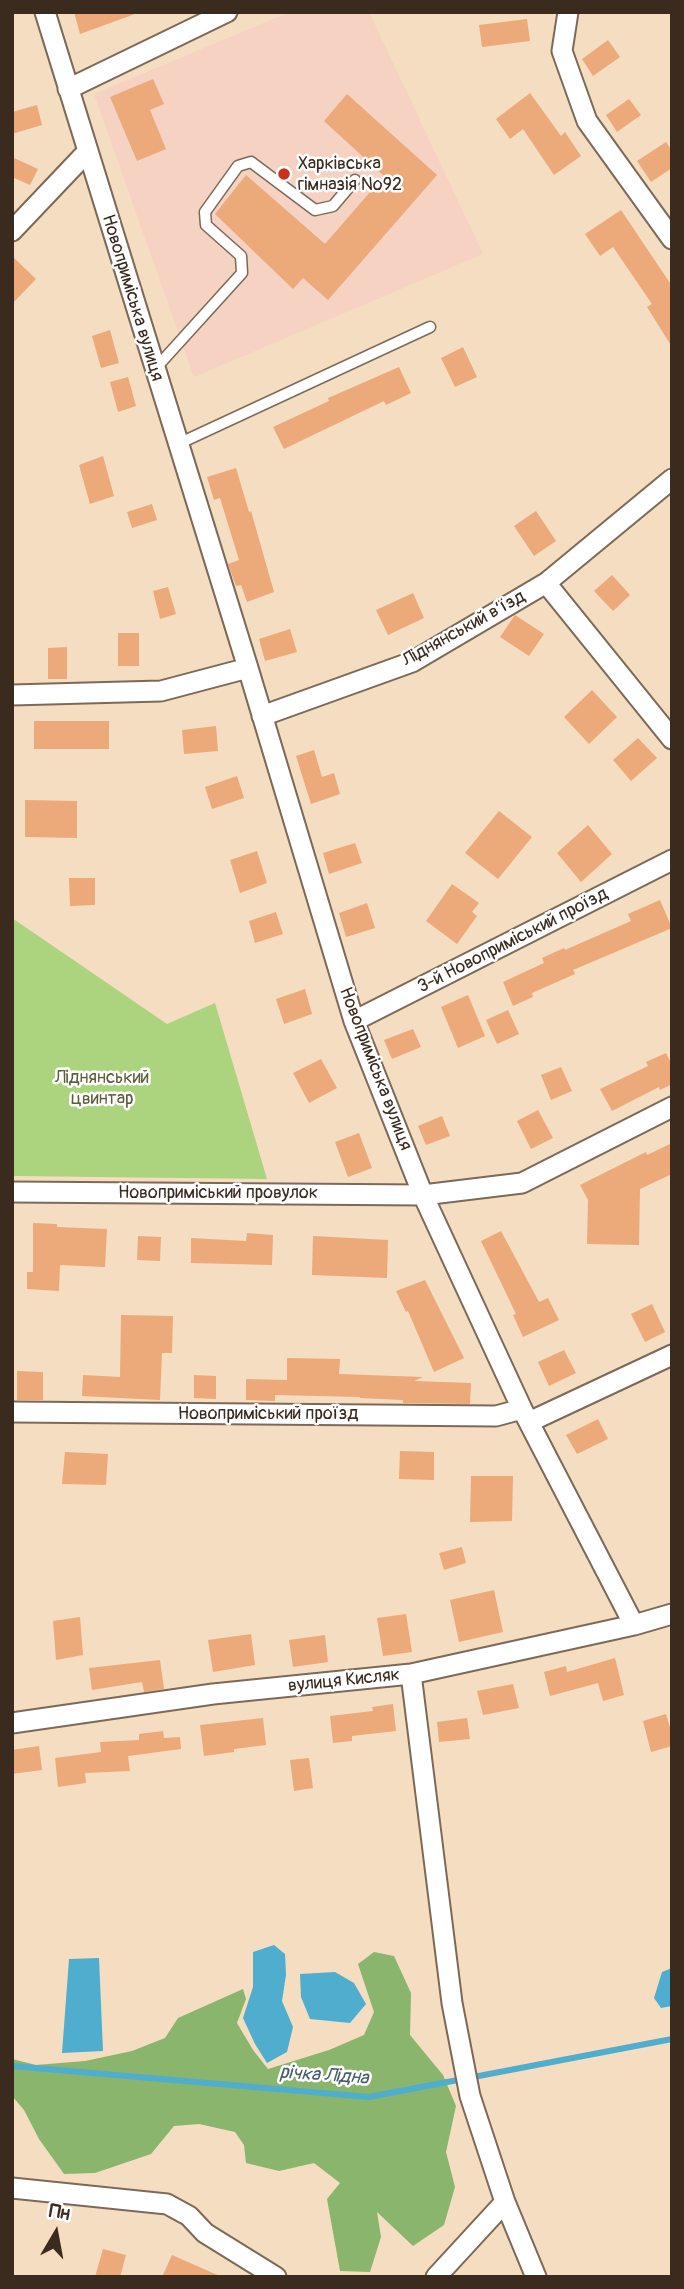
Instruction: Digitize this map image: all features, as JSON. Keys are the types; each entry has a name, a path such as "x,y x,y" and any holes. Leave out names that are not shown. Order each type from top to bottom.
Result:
{"street":[{"name":"Новоприміська вулиця","path":"45,12 354,1021 423,1195 526,1416 634,1625"},
{"path":"68,89 228,12"},
{"path":"568,12 562,51 587,121 672,239"},
{"path":"12,231 87,152"},
{"name":"Ліднянський в’їзд","path":"262,716 412,662 546,583 672,479"},
{"name":"Ліднянський в’їзд","path":"546,583 672,739"},
{"path":"12,695 161,691 248,668"},
{"name":"3-й Новоприміський проїзд","path":"354,1021 672,860"},
{"name":"Новоприміський провулок","path":"12,1192 423,1195 522,1183 672,1107"},
{"name":"Новоприміський проїзд","path":"12,1412 526,1416 672,1354"},
{"name":"вулиця Кисляк","path":"12,1723 213,1694 411,1674 634,1625 672,1614"},
{"path":"411,1674 452,2003 470,2096 505,2202 536,2277"},
{"path":"12,2188 167,2204 189,2216 205,2233 276,2277"},
{"path":"436,2277 505,2202"}],"lane":[{"path":"155,370 242,273 241,256 206,225 205,212 238,166 251,162 315,210 333,206 355,180"},
{"path":"178,444 430,327"}],"shaded area":[{"name":"Харківська гімназія №92","path":"290,12 369,12 483,254 194,377 94,94"}],"green space":[{"name":"Ліднянський цвинтар","path":"12,918 167,1024 215,1003 267,1179 12,1176"},
{"path":"374,1952 394,1956 411,1993 410,2035 443,2075 456,2106 446,2152 455,2187 444,2225 413,2246 377,2212 381,2237 370,2272 340,2271 327,2199 340,2183 314,2163 279,2171 246,2163 244,2145 235,2132 199,2124 174,2126 151,2154 95,2173 64,2174 39,2139 24,2110 12,2096 12,2059 36,2065 85,2061 132,2051 165,2038 178,2018 243,1989 246,1999 237,2023 268,2069 329,2050 364,2035 374,2012 358,1964"}],"water":[{"path":"274,1945 285,1954 286,1975 282,2001 293,2027 287,2052 267,2063 243,2018 253,1987 253,1952"},
{"path":"99,1958 103,2051 62,2053 69,1959"},
{"path":"672,1968 672,2006 661,2008 654,1998 662,1972"},
{"path":"335,1972 354,1983 366,2004 350,2023 310,2019 301,1997 300,1974"}],"building":[{"path":"74,12 134,12 135,14 80,34"},
{"path":"527,19 530,41 482,47 479,25"},
{"path":"608,40 620,57 593,76 582,59"},
{"path":"153,79 164,104 150,110 166,149 137,161 110,97"},
{"path":"530,93 561,136 565,132 581,156 554,175 523,129 510,139 496,119"},
{"path":"347,94 437,175 328,300 303,278 293,289 215,214 246,175 325,244 384,176 324,121"},
{"path":"629,99 641,115 617,132 606,115"},
{"path":"37,105 42,125 12,134 12,112"},
{"path":"666,142 672,151 672,168 651,182 637,161"},
{"path":"12,157 38,169 30,185 12,177"},
{"path":"621,210 672,286 672,347 647,307 652,304 613,247 600,256 585,234"},
{"path":"12,256 36,279 12,304"},
{"path":"110,330 119,363 101,368 92,336"},
{"path":"463,347 477,377 455,387 441,358"},
{"path":"399,367 411,393 386,405 384,401 284,449 273,427 329,401 328,398"},
{"path":"128,377 136,406 118,412 110,382"},
{"path":"103,456 114,496 90,504 79,465"},
{"path":"236,468 274,592 247,602 241,585 236,586 228,564 239,560 220,498 214,500 207,477"},
{"path":"152,504 157,520 132,528 127,512"},
{"path":"536,511 556,541 534,556 514,526"},
{"path":"612,575 630,595 613,611 594,591"},
{"path":"168,587 176,614 160,619 153,591"},
{"path":"413,593 424,618 388,635 376,610"},
{"path":"515,615 544,634 529,656 500,637"},
{"path":"290,629 297,652 265,661 259,639"},
{"path":"118,633 139,633 139,666 118,666"},
{"path":"67,647 67,679 48,679 48,648"},
{"path":"592,690 617,717 589,744 564,717"},
{"path":"34,721 109,721 109,749 34,749"},
{"path":"216,726 218,751 184,754 182,730"},
{"path":"638,738 657,758 631,781 613,760"},
{"path":"314,750 322,777 334,773 340,794 311,804 296,756"},
{"path":"237,776 244,798 212,809 205,787"},
{"path":"25,800 77,801 77,838 25,837"},
{"path":"499,811 532,837 498,879 465,853"},
{"path":"588,825 612,854 581,882 557,853"},
{"path":"355,843 362,863 329,874 323,853"},
{"path":"257,851 267,883 240,893 230,860"},
{"path":"69,878 95,878 95,905 70,906"},
{"path":"452,884 479,903 472,912 477,916 457,944 426,921"},
{"path":"660,900 672,928 573,970 575,974 532,993 533,997 513,1006 503,982 544,963 542,958 631,921 628,914"},
{"path":"367,903 375,928 346,937 339,913"},
{"path":"276,912 283,934 255,943 249,921"},
{"path":"305,989 312,1014 284,1024 276,999"},
{"path":"468,995 485,1036 458,1048 441,1007"},
{"path":"508,1010 519,1034 497,1044 486,1020"},
{"path":"413,1029 421,1047 392,1059 384,1040"},
{"path":"666,1053 672,1065 672,1084 660,1090 659,1087 612,1111 600,1089 648,1066 646,1062"},
{"path":"321,1059 337,1088 309,1103 293,1073"},
{"path":"561,1067 572,1091 551,1100 541,1075"},
{"path":"538,1110 553,1138 531,1149 517,1121"},
{"path":"442,1116 450,1136 426,1145 418,1126"},
{"path":"359,1133 372,1168 348,1177 335,1142"},
{"path":"672,1143 672,1174 640,1189 639,1245 587,1244 588,1200 580,1185 646,1152 647,1155"},
{"path":"33,1223 107,1229 105,1267 60,1265 59,1291 27,1289 27,1272 33,1272"},
{"path":"501,1231 539,1302 548,1298 559,1320 523,1337 513,1315 516,1314 481,1241"},
{"path":"247,1233 273,1235 272,1265 191,1263 191,1238 246,1241"},
{"path":"138,1236 161,1237 160,1261 137,1260"},
{"path":"313,1236 388,1240 387,1278 312,1275"},
{"path":"425,1280 464,1358 434,1372 408,1311 406,1312 396,1291"},
{"path":"652,1304 665,1332 645,1342 631,1314"},
{"path":"121,1315 173,1316 172,1353 162,1353 160,1400 82,1396 83,1375 120,1377"},
{"path":"564,1350 576,1373 549,1386 538,1362"},
{"path":"287,1358 340,1359 339,1374 423,1377 414,1381 471,1383 470,1404 275,1395 275,1401 246,1400 246,1379 287,1380"},
{"path":"17,1371 43,1372 43,1400 17,1400"},
{"path":"194,1375 216,1376 216,1399 194,1398"},
{"path":"598,1419 608,1439 577,1454 566,1435"},
{"path":"400,1451 434,1452 434,1480 399,1479"},
{"path":"65,1452 108,1454 106,1485 62,1484"},
{"path":"471,1476 513,1476 512,1521 470,1522"},
{"path":"462,1547 466,1563 444,1570 439,1553"},
{"path":"494,1590 503,1632 459,1642 450,1600"},
{"path":"406,1614 412,1652 383,1656 377,1618"},
{"path":"80,1617 83,1655 56,1660 53,1621"},
{"path":"251,1634 255,1665 213,1672 208,1640"},
{"path":"325,1635 328,1662 293,1667 289,1640"},
{"path":"615,1658 624,1695 603,1701 598,1683 550,1696 544,1672 566,1666 567,1672"},
{"path":"160,1660 164,1689 144,1692 142,1682 92,1690 89,1668"},
{"path":"513,1684 519,1708 483,1715 477,1691"},
{"path":"393,1704 396,1731 352,1736 352,1741 333,1743 330,1716 373,1711 372,1707"},
{"path":"666,1714 672,1734 672,1746 651,1752 643,1721"},
{"path":"263,1718 266,1745 204,1756 200,1725"},
{"path":"467,1718 470,1739 439,1742 437,1722"},
{"path":"163,1731 164,1738 180,1737 181,1749 128,1756 130,1771 85,1773 86,1783 58,1787 55,1758 101,1752 100,1742 139,1740 139,1734"},
{"path":"39,1746 42,1770 12,1774 12,1750"},
{"path":"309,1758 313,1788 294,1791 290,1760"},
{"path":"103,2249 126,2255 120,2277 95,2277"},
{"path":"172,2255 222,2277 162,2277"}],"waterway":[{"name":"річка Лідна","path":"12,2066 369,2097 672,2039"}],"place":[{"name":"Харківська гімназія №92","path":"284,174"}]}
